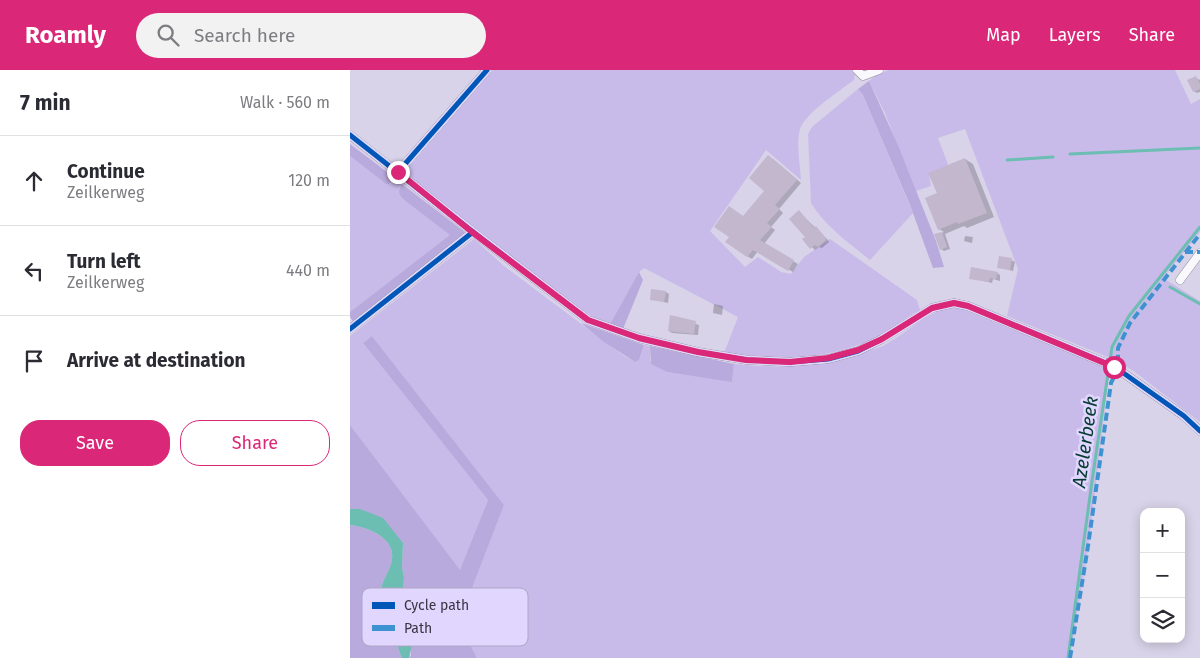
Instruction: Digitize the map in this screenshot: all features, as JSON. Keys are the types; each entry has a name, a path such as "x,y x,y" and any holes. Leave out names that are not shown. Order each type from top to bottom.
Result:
{"street":[{"path":"398,172 487,70"},
{"path":"857,70 863,76 879,70"},
{"path":"350,134 472,232 588,320 639,338 698,352 746,360 790,362 828,358 858,350 882,339 932,308 954,303 968,306 1111,365 1184,416 1200,431"},
{"path":"350,329 472,232"},
{"path":"1180,280 1200,253"}],"shaded area":[{"path":"493,70 852,70 855,73 854,80 816,109 800,129 798,148 801,180 766,150 710,231 745,267 758,257 781,272 791,274 804,257 830,239 917,300 920,310 881,335 843,350 804,357 784,358 724,353 738,317 644,268 639,272 610,324 594,318 557,293 414,183 407,174 408,168"},
{"path":"889,70 1175,70 1191,104 1200,99 1200,232 1163,278 1200,301 1200,422 1135,372 1115,360 1007,316 1018,269 965,129 938,138 949,167 929,175 931,186 916,191 885,113 869,81 876,75"},
{"path":"869,81 898,145 936,241 944,267 933,268 910,205 863,95 858,89"},
{"path":"858,89 863,95 913,213 870,260 830,227 811,203 808,134 812,127"},
{"path":"350,144 395,178 389,184 386,184 350,156"},
{"path":"350,156 386,184 390,184 395,178 402,184 399,189 403,199 451,235 350,312"},
{"path":"402,184 466,233 353,321 350,317 350,312 450,235 403,199 399,192"},
{"path":"474,239 504,266 624,356 635,362 639,360 644,345 650,346 650,361 667,372 732,381 734,364 786,366 837,360 884,346 927,317 955,306 1112,370 1108,382 1088,550 1070,658 477,658 471,646 528,646 528,588 472,588 504,505 372,336 363,343 488,500 460,571 350,425 350,336"},
{"path":"639,272 643,280 623,329 610,324"},
{"path":"581,323 644,345 639,360 635,362 604,342"},
{"path":"372,336 504,505 472,588 403,588 403,543 360,509 350,509 350,425 460,570 488,500 363,343"},
{"path":"650,346 734,364 732,382 667,372 651,364"},
{"path":"350,509 360,509 383,518 403,543 403,588 382,588 391,564 391,548 387,541 366,528 350,525"},
{"path":"350,525 366,528 381,536 387,541 392,555 391,564 382,588 362,588 362,646 398,646 402,658 350,658"},
{"path":"398,646 412,646 409,658 402,658"},
{"path":"410,646 471,646 477,658 409,658 411,655"}],"building":[{"path":"1196,76 1200,89 1193,92 1187,80"},
{"path":"768,155 797,180 775,205 780,209 767,223 772,227 760,240 794,260 788,271 753,250 747,257 725,242 729,237 714,227 729,206 743,216 764,191 749,178"},
{"path":"965,158 987,213 938,230 925,198 937,193 928,173"},
{"path":"799,210 814,228 816,226 825,237 826,240 818,247 815,245 810,249 802,239 805,237 789,219"},
{"path":"942,232 947,247 940,250 934,234"},
{"path":"999,256 1012,258 1010,270 997,268"},
{"path":"971,267 998,272 996,279 990,278 989,282 969,279"},
{"path":"651,289 666,291 664,302 650,300"},
{"path":"670,315 696,321 694,334 668,331"}],"waterway":[{"path":"1070,154 1200,148"},
{"path":"1007,160 1053,157"},
{"name":"Azelerbeek","path":"1068,658 1112,347 1129,316 1200,227"},
{"path":"1170,287 1200,304"}],"marked path":[{"path":"1070,658 1111,383 1118,369 1118,348 1130,323 1200,234"},
{"path":"1185,252 1200,252"}],"cycle path":[{"path":"398,172 487,70"},
{"path":"350,135 588,320 639,338 698,352 747,360 790,362 828,359 858,351 882,339 932,308 954,303 968,306 1115,367 1184,416 1200,431"},
{"path":"350,329 473,232"}],"route":[{"path":"398,172 472,232 588,320 639,338 698,352 746,360 790,362 828,358 858,350 882,339 932,308 954,303 968,306 1114,367"}]}
